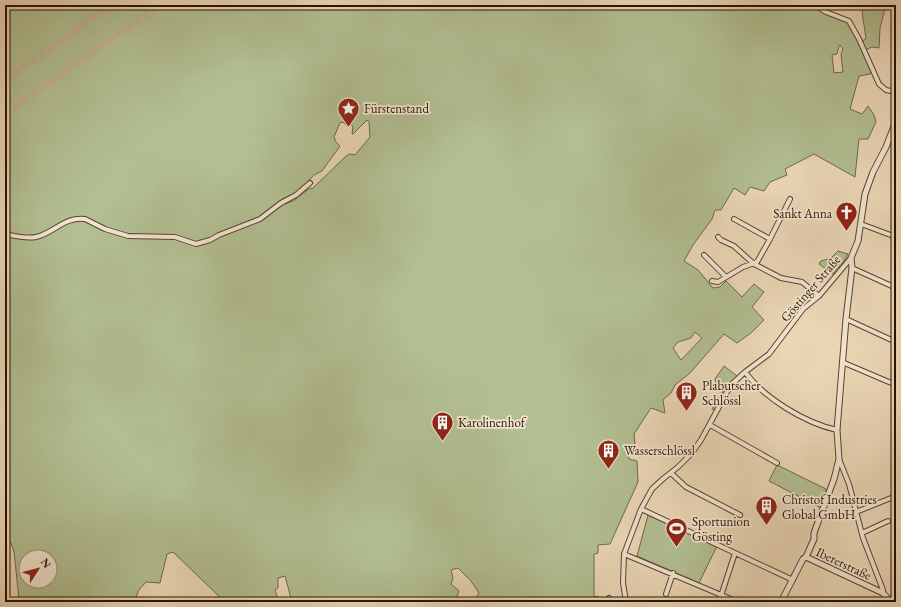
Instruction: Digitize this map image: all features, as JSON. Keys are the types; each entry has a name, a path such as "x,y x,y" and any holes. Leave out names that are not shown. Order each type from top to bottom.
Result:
{"street":[{"path":"815,5 826,12 849,21 857,35 878,84 886,90 896,92"},
{"name":"Göstinger Straße","path":"626,602 623,583 624,554 641,509 652,489 691,454 710,425 726,392 737,379 769,354 803,310 819,296 851,258 858,241 863,203 872,172 886,147 896,121"},
{"path":"5,234 22,237 37,237 70,219 80,218 123,235 175,237 196,244 210,240 260,219 296,195 310,183"},
{"path":"712,281 718,282 743,267 757,262 790,199"},
{"path":"734,219 770,239"},
{"path":"861,224 896,237"},
{"path":"718,237 734,246 754,264 780,277 802,282 819,296"},
{"path":"704,255 726,277"},
{"path":"781,602 805,558 804,553 813,535 835,476 838,459 837,430 842,362 852,268 851,258"},
{"path":"852,268 896,288"},
{"path":"846,319 896,342"},
{"path":"842,362 896,385"},
{"path":"745,372 761,390 780,405 814,423 837,430"},
{"path":"710,425 777,463"},
{"path":"838,459 849,484 862,533 883,593"},
{"path":"671,473 686,487 740,515"},
{"path":"856,512 896,496"},
{"path":"641,509 793,580"},
{"path":"862,533 888,521"},
{"path":"719,602 735,553"},
{"path":"624,554 673,573 738,602"},
{"name":"Ibererstraße","path":"805,558 883,593 891,602"},
{"path":"666,594 673,573"}],"green space":[{"path":"5,5 814,5 848,22 860,42 866,39 862,11 866,5 886,5 880,28 879,48 872,47 865,50 874,68 870,74 859,76 850,109 862,114 868,106 874,115 876,122 868,139 859,139 855,177 814,154 785,169 787,175 770,182 764,191 750,187 745,195 734,188 721,210 715,210 712,219 693,245 684,261 698,270 713,288 720,287 726,281 742,297 754,284 764,292 752,307 764,320 751,333 737,343 724,334 690,373 675,385 671,393 663,400 665,413 651,408 634,434 635,444 628,449 629,459 637,461 638,482 610,544 598,545 598,553 594,554 594,596 599,597 600,602 474,602 479,593 471,581 458,568 451,570 453,578 451,584 459,591 455,602 292,602 285,576 278,578 278,588 275,590 279,602 225,602 173,552 167,554 160,583 146,582 138,591 135,602 8,602 19,599 14,552 11,543 5,542","holes":["840,45 843,49 841,54 843,72 834,73 832,55 837,54","367,120 369,122 370,137 355,155 350,154 346,156 312,189 310,188 293,201 282,205 280,202 282,199 298,192 314,175 322,171 340,146 334,137 340,123 343,122 346,125 351,124 353,127 353,134","695,332 702,338 681,360 673,348 678,342 691,338"]},
{"path":"838,251 848,254 833,274 819,264 821,261 831,258"},
{"path":"724,366 737,376 726,390 715,410 712,409 724,389 716,384 715,379"},
{"path":"777,465 826,489 826,496 821,508 769,481"},
{"name":"Sportunion Gösting","path":"648,515 717,546 699,583 637,556"}],"tunnel":[{"path":"5,80 112,5"},
{"path":"5,114 160,5"}],"place":[{"name":"Fürstenstand","path":"349,128"},
{"name":"Sankt Anna","path":"847,232"},
{"name":"Plabutscher Schlössl","path":"687,412"},
{"name":"Karolinenhof","path":"443,442"},
{"name":"Wasserschlössl","path":"608,470"},
{"name":"Christof Industries Global GmbH","path":"767,526"},
{"name":"Sportunion Gösting","path":"677,548"}]}
